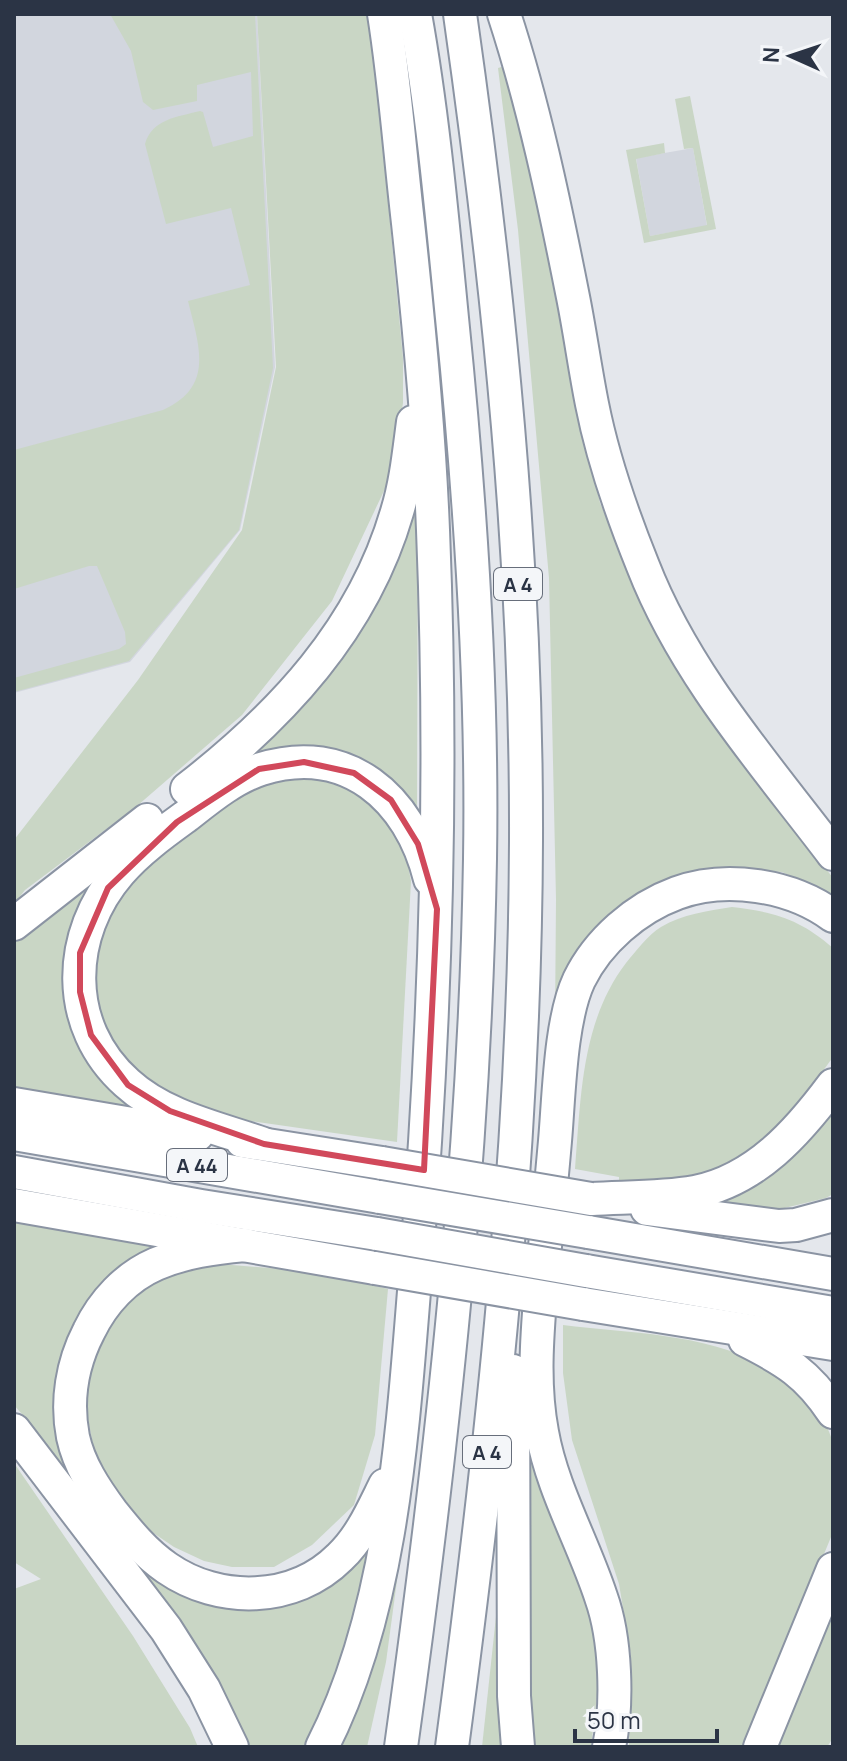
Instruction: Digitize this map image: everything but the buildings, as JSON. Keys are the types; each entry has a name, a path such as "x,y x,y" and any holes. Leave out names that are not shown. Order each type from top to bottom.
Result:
{"highway":[{"path":"322,1747 356,1665 368,1623 381,1566 397,1461 426,1147 437,909 437,663 433,527 422,360 384,14"},
{"name":"A 4","path":"401,1747 439,1456 455,1298 470,1111 480,855 476,647 459,379 442,215 415,14"},
{"name":"A 4","path":"452,1747 488,1443 514,1156 526,920 523,695 505,398 490,241 460,14"},
{"path":"504,14 525,79 559,226 592,406 615,490 644,569 686,651 728,717 833,854"},
{"path":"14,924 216,767 279,709 324,657 365,592 397,513 422,360"},
{"path":"264,1144 170,1111 128,1085 101,1054 83,1012 79,971 84,936 108,888 122,870 154,841 234,781 259,769 286,762 304,762 325,764 354,773 391,800 406,819 418,844 437,909"},
{"path":"609,1747 612,1647 605,1611 551,1468 538,1399 537,1337 564,1041 578,983 602,944 614,933 658,902 679,892 726,885 756,886 802,899 833,916"},
{"path":"591,1199 694,1192 735,1178 781,1145 805,1121 833,1085"},
{"path":"14,1104 760,1225 796,1225 833,1215"},
{"name":"A 44","path":"14,1134 833,1274"},
{"path":"514,1156 514,1711 518,1747"},
{"name":"A 44","path":"14,1172 833,1313"},
{"path":"14,1205 833,1344"},
{"path":"245,1245 207,1249 153,1265 130,1279 95,1317 75,1365 69,1406 73,1439 83,1468 99,1495 131,1536 168,1569 213,1589 263,1594 303,1583 340,1558 356,1540 397,1461"},
{"path":"721,1327 793,1366 806,1377 833,1412"},
{"path":"14,1430 166,1629 204,1689 232,1747"},
{"path":"760,1747 833,1569"}],"highlighted area":[{"path":"304,762 354,773 391,800 418,844 437,909 424,1170 264,1144 170,1111 128,1085 91,1035 80,992 80,953 108,888 177,822 259,769"}],"shaded area":[{"path":"14,14 257,14 275,367 240,530 130,662 14,693"},
{"path":"693,148 707,226 650,236 636,158"}],"green space":[{"path":"110,14 255,14 273,368 239,530 129,661 14,692 14,678 119,649 126,644 125,632 97,566 14,589 14,450 163,410 179,400 197,377 199,363 199,349 188,301 250,285 231,208 166,224 145,144 159,124 200,111 203,112 213,147 253,136 251,72 197,85 197,101 153,110 143,102 131,51"},
{"path":"257,14 375,14 382,72 382,138 403,358 403,403 391,476 332,601 242,715 137,806 25,890 14,904 14,840 138,680 242,530 276,367"},
{"path":"505,66 539,205 566,351 600,503 649,617 713,722 833,878 833,896 782,872 722,868 671,882 555,1023 556,899 549,578 518,230 498,68"},
{"path":"690,96 716,229 644,243 626,150 664,143 665,153 636,159 650,236 707,225 693,148 684,149 675,99"},
{"path":"418,486 417,825 288,756 126,855 71,978 156,1114 14,1087 14,933 279,721"},
{"path":"284,776 316,776 348,784 376,803 404,843 411,881 397,1142 202,1114 128,1071 103,1028 93,997 100,929 131,876 252,786"},
{"path":"732,907 786,918 833,948 833,1057 802,1100 763,1142 716,1169 665,1183 619,1183 619,1177 575,1169 586,1061 600,1010 611,986 638,948 661,927 687,916"},
{"path":"833,1105 833,1194 768,1212 691,1203"},
{"path":"14,1220 166,1245 84,1311 66,1343 57,1381 57,1421 200,1599 369,1546 372,1551 332,1697 307,1747 249,1747 173,1620 14,1405"},
{"path":"208,1263 318,1272 388,1289 375,1435 354,1505 312,1545 274,1567 232,1567 204,1561 174,1547 149,1530 118,1492 95,1455 86,1409 88,1362 118,1309 161,1279"},
{"path":"563,1325 693,1341 755,1361 782,1377 806,1398 829,1432 835,1464 831,1537 745,1747 629,1747 631,1656 619,1584 572,1440 563,1373"},
{"path":"529,1403 590,1603 600,1669 591,1747 532,1747 528,1723"},
{"path":"14,1463 133,1636 190,1728 198,1747 14,1747 14,1589 41,1579 14,1562"},
{"path":"408,1499 386,1662 367,1747 336,1747"},
{"path":"504,1542 509,1747 482,1747"},
{"path":"833,1596 833,1738 827,1747 771,1747"}]}
